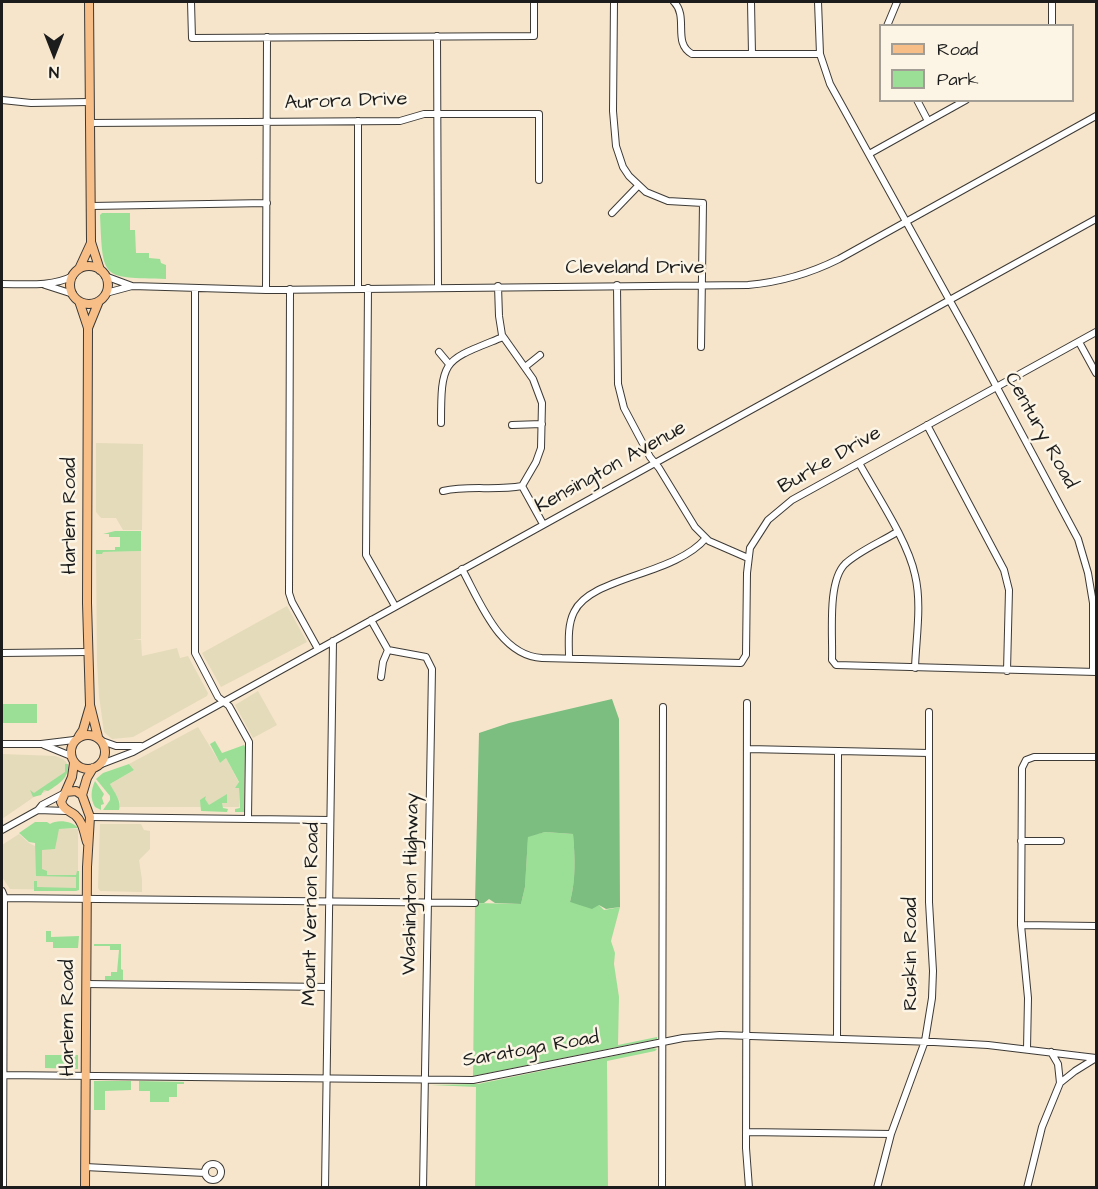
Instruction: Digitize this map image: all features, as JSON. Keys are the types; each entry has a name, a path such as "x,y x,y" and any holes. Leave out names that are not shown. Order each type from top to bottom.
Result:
{"main road":[{"path":"88,2 91,242 108,282 106,293 99,301 91,304 76,297 71,285 91,242"},
{"path":"76,273 88,267 103,273"},
{"name":"Harlem Road","path":"76,297 88,328 88,652 90,705 100,739"},
{"name":"Harlem Road","path":"88,328 99,301"},
{"name":"Harlem Road","path":"77,738 83,730 90,705"},
{"path":"88,734 100,739 105,751 87,778 83,799 77,811 68,812 62,805 64,793 72,777 70,748 77,738 88,734"},
{"path":"72,759 86,769 96,766"},
{"path":"64,793 73,790 83,799 90,817"},
{"name":"Harlem Road","path":"68,812 79,819 83,827 87,849"},
{"name":"Harlem Road","path":"85,1188 86,897 90,817"}],"street":[{"path":"191,2 192,38 534,36 534,2"},
{"path":"614,2 613,111 616,146 623,167 638,186 646,192 668,201 703,203 701,346"},
{"path":"674,2 681,14 682,43 687,51 696,55 820,54"},
{"path":"751,2 752,54"},
{"name":"Century Road","path":"818,2 820,54 830,84 1071,521 1088,573 1093,603 1095,672"},
{"path":"888,24 897,2"},
{"path":"1052,2 1052,24"},
{"path":"437,36 438,287"},
{"path":"266,290 267,37"},
{"path":"2,100 31,103 89,102"},
{"path":"918,102 928,121"},
{"path":"869,154 962,102"},
{"name":"Aurora Drive","path":"89,123 400,121 424,114 539,114 540,180"},
{"name":"Cleveland Drive","path":"106,293 132,286 266,290 760,284 799,277 831,263 1096,116"},
{"path":"357,121 358,288"},
{"path":"612,213 638,186"},
{"path":"91,206 267,203"},
{"name":"Kensington Avenue","path":"96,766 128,755 1096,219"},
{"path":"2,284 41,284 76,273"},
{"name":"Cleveland Drive","path":"103,273 132,286"},
{"path":"41,284 76,297"},
{"path":"617,285 619,389 624,408 690,521 706,538 748,558"},
{"path":"498,286 499,316 503,337 525,367 541,397 542,442 539,455 522,486"},
{"path":"195,288 195,653 215,691 229,706 250,745 248,819"},
{"path":"368,288 366,555 395,606"},
{"path":"290,289 290,593 292,602 318,649"},
{"name":"Burke Drive","path":"569,658 737,663 744,661 750,548 761,529 783,506 1096,332"},
{"path":"441,423 442,381 449,364 460,355 503,337"},
{"path":"1079,342 1096,373"},
{"path":"439,352 449,364"},
{"path":"525,367 540,355"},
{"path":"512,425 542,424"},
{"path":"927,425 1004,570 1009,590 1007,671"},
{"path":"859,463 912,562 917,583 915,668"},
{"path":"443,491 455,488 503,489 522,486"},
{"path":"522,486 543,524"},
{"path":"897,532 847,561 838,574 834,587 832,660 834,663 915,668 1095,672"},
{"path":"462,569 502,637 512,647 537,657 569,658 571,619 582,600 606,587 677,561 690,554 706,538"},
{"path":"371,620 387,650 382,662 381,677"},
{"name":"Mount Vernon Road","path":"325,1188 333,641"},
{"name":"Washington Highway","path":"387,650 426,657 431,665 423,1188"},
{"path":"2,652 88,652"},
{"path":"747,703 746,1132 749,1188"},
{"path":"662,1188 663,707"},
{"name":"Ruskin Road","path":"877,1188 891,1134 925,1041 932,998 933,971 929,902 929,712"},
{"path":"2,744 41,744 77,738"},
{"path":"100,739 116,746 141,746"},
{"path":"41,744 72,759"},
{"path":"748,748 928,753"},
{"path":"837,1037 838,751"},
{"path":"1027,1049 1028,998 1022,925 1021,771 1026,760 1034,757 1096,757"},
{"path":"2,830 64,793"},
{"path":"38,810 68,812"},
{"path":"90,817 330,820"},
{"path":"1021,841 1061,841"},
{"path":"2,891 4,898 3,1188"},
{"path":"4,898 86,897 475,903"},
{"path":"1022,925 1096,926"},
{"path":"86,984 328,987"},
{"name":"Saratoga Road","path":"3,1075 485,1078 698,1035 925,1041 1027,1049 1096,1058"},
{"path":"1026,1188 1042,1127 1060,1083 1058,1064 1052,1052"},
{"path":"1060,1083 1096,1058"},
{"path":"746,1132 891,1134"},
{"path":"85,1167 205,1173"}],"shaded area":[{"path":"96,443 143,444 142,530 123,530 116,518 101,518 96,512"},
{"path":"141,551 141,639 133,640 141,640 142,656 177,648 180,658 188,656 208,693 207,696 133,737 112,739 104,732 99,696 96,554"},
{"path":"287,606 307,642 221,687 202,653"},
{"path":"258,691 277,725 253,738 235,705"},
{"path":"198,727 220,763 226,758 239,783 239,807 120,807 120,802 110,784 134,770 129,764"},
{"path":"2,754 55,756 67,763 68,771 65,778 51,789 34,797 2,819"},
{"path":"100,824 141,824 144,830 150,831 150,849 139,860 142,892 100,891 98,888"},
{"path":"54,829 78,829 78,890 10,889 2,877 2,845 19,834 29,843 41,849"}],"green space":[{"path":"102,213 130,213 130,230 135,230 136,253 149,253 149,258 160,259 161,263 166,265 166,279 129,277 110,271 102,253 100,215"},
{"path":"115,531 141,531 141,551 96,554 96,550 115,550 115,547 120,547 120,537 109,537 109,534 103,534"},
{"path":"612,699 619,719 620,907 606,909 599,905 592,909 570,902 574,868 573,834 545,832 528,837 525,887 521,904 495,903 489,899 484,903 475,903 479,733 509,723"},
{"path":"2,704 37,704 37,723 2,723"},
{"path":"215,741 222,753 244,745 245,747 244,812 235,812 235,809 240,808 239,788 235,788 239,782 226,758 220,763 210,744"},
{"path":"65,764 68,764 68,769 63,780 48,791 44,790 41,795 33,797 30,790 34,793 65,772"},
{"path":"129,764 134,770 110,784 119,800 119,810 103,810 110,796 96,779 103,773"},
{"path":"95,781 104,794 102,798 104,804 101,805 101,810 95,807 92,800"},
{"path":"227,794 227,803 222,803 223,808 228,809 227,812 201,811 200,800 206,796 205,799 209,805"},
{"path":"35,822 50,824 65,822 78,828 59,829 55,849 42,850 42,869 47,871 47,875 76,875 79,871 79,890 34,891 34,881 37,881 37,887 76,888 76,877 36,876 35,843 29,842 19,833"},
{"path":"545,832 573,834 574,868 570,902 599,905 604,910 620,907 611,941 615,953 614,964 619,997 618,1045 657,1037 657,1039 473,1076 475,903 521,904 525,887 528,836"},
{"path":"46,931 51,931 51,937 79,936 78,948 53,948 53,942 46,942"},
{"path":"94,944 121,944 123,980 105,980 105,976 111,976 111,972 117,972 119,950 110,950 110,946 94,946"},
{"path":"657,1049 607,1061 608,1187 475,1187 476,1087 431,1085 478,1084"},
{"path":"45,1055 78,1055 78,1069 45,1068"},
{"path":"94,1081 131,1081 131,1090 105,1091 105,1110 94,1110"},
{"path":"139,1081 184,1082 184,1084 177,1084 177,1097 169,1097 169,1102 150,1102 150,1091 139,1091"}]}
